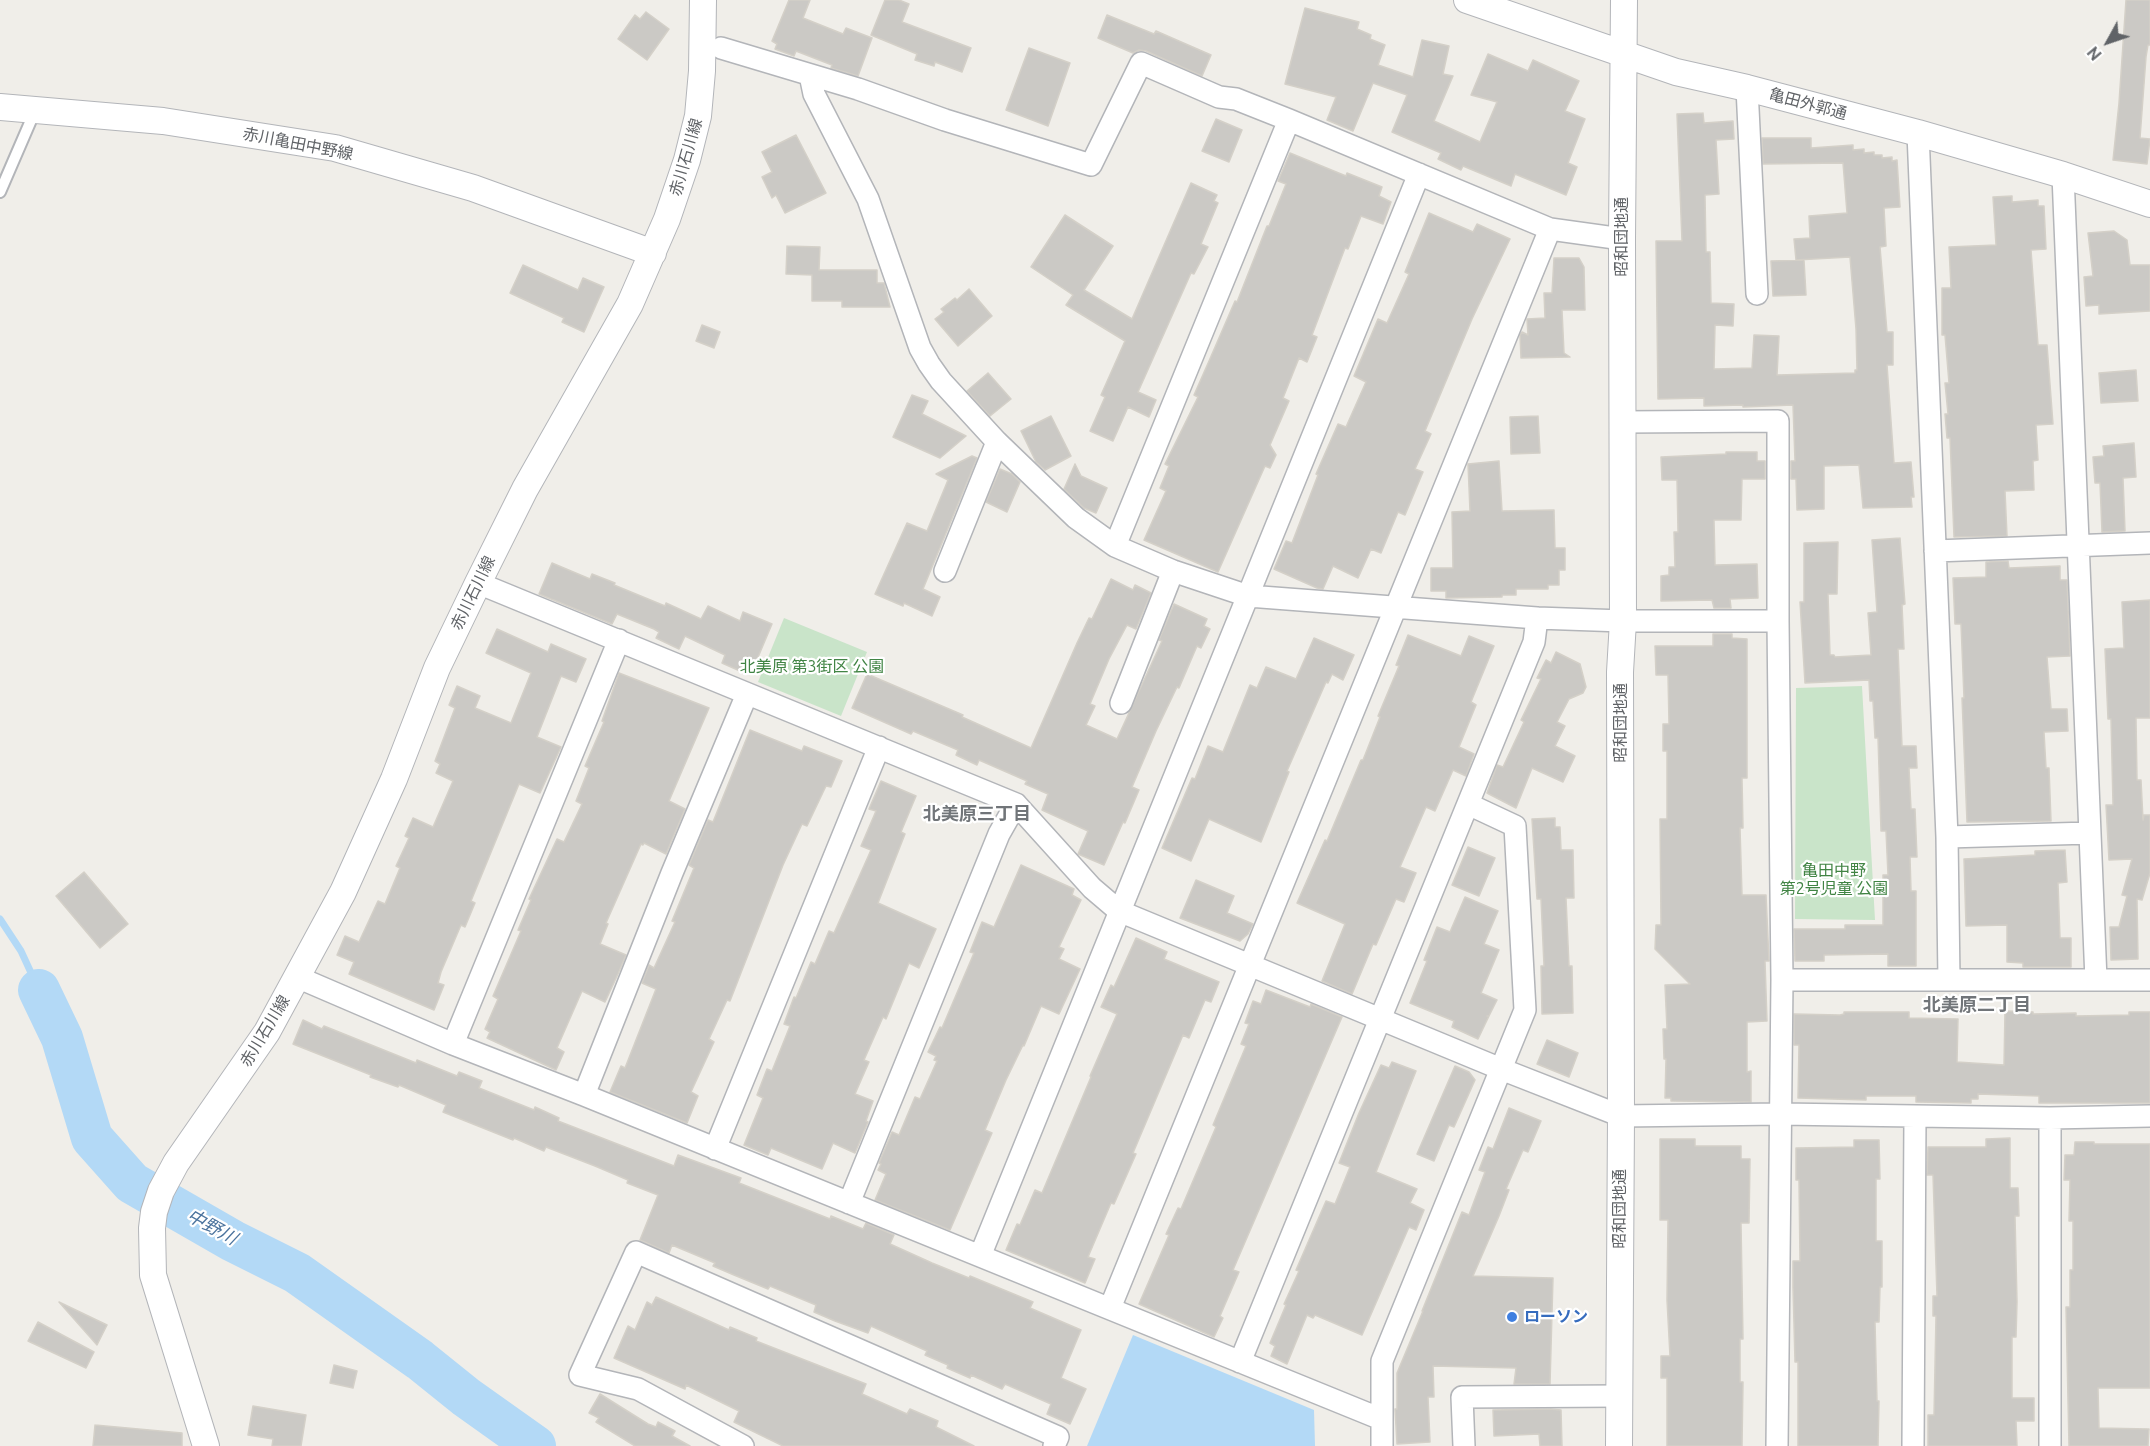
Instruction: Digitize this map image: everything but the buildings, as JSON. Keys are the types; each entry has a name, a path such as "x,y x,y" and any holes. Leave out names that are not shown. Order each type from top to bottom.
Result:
{"street":[{"name":"赤川石川線","path":"206,1446 153,1275 152,1228 154,1212 161,1191 176,1163 267,1032 343,892 394,779 437,668 477,584 525,489 630,304 667,219 687,160 698,116 702,71 703,0"},
{"name":"亀田外郭通","path":"1467,0 1676,72 1747,88 1918,133 2062,175 2150,204"},
{"name":"昭和団地通","path":"1619,1446 1624,0"},
{"path":"721,48 1091,165 1141,63 1219,97 1236,99 1289,120 1550,229 1622,239"},
{"path":"810,75 814,94 868,199 920,348 941,381 997,442 1076,518 1115,546 1173,571 1248,596 1537,618 1623,621 1778,621"},
{"path":"1747,88 1757,294"},
{"name":"赤川亀田中野線","path":"0,107 163,121 335,148 473,188 653,253"},
{"path":"1115,546 1289,120"},
{"path":"1918,133 1947,837 1949,980"},
{"path":"980,1256 1419,174"},
{"path":"2062,175 2096,980"},
{"path":"1110,1308 1550,229"},
{"path":"1622,422 1778,421 1782,980 1777,1446"},
{"path":"945,571 997,442"},
{"path":"1935,551 2150,543"},
{"path":"1121,704 1173,571"},
{"path":"477,584 619,640 1016,804 1092,888 1119,911 1501,1069 1621,1116 1780,1114 2050,1118 2150,1116"},
{"path":"1240,1362 1534,642 1537,618"},
{"path":"453,1044 619,640"},
{"path":"584,1095 672,873 747,694"},
{"path":"715,1149 879,747"},
{"path":"849,1203 999,834 1016,804"},
{"path":"1382,1446 1382,1361 1525,1010 1515,826 1468,804"},
{"path":"1947,837 2091,833"},
{"path":"297,977 453,1044 1381,1419"},
{"path":"1782,980 2150,980"},
{"path":"1913,1446 1915,1117"},
{"path":"2050,1118 2050,1446"},
{"path":"743,1446 638,1389 580,1375 636,1252 1058,1437 1054,1446"},
{"path":"1464,1446 1462,1397 1619,1396"}],"lane":[{"path":"0,192 35,111"}],"green space":[{"name":"北美原 第3街区 公園","path":"784,618 867,652 841,716 758,682"},
{"name":"亀田中野 第2号児童 公園","path":"1862,686 1875,920 1795,919 1796,688"}],"water":[{"path":"1133,1335 1314,1410 1315,1446 1087,1446"}],"waterway":[{"name":"中野川","path":"0,919 21,951 39,990"},
{"name":"中野川","path":"39,990 62,1038 92,1138 132,1183 233,1241 297,1273 420,1360 466,1397 535,1446"}],"place":[{"name":"ローソン","path":"1512,1317"}],"district":[{"name":"北美原三丁目","path":"977,814"},
{"name":"北美原二丁目","path":"1977,1005"}]}
